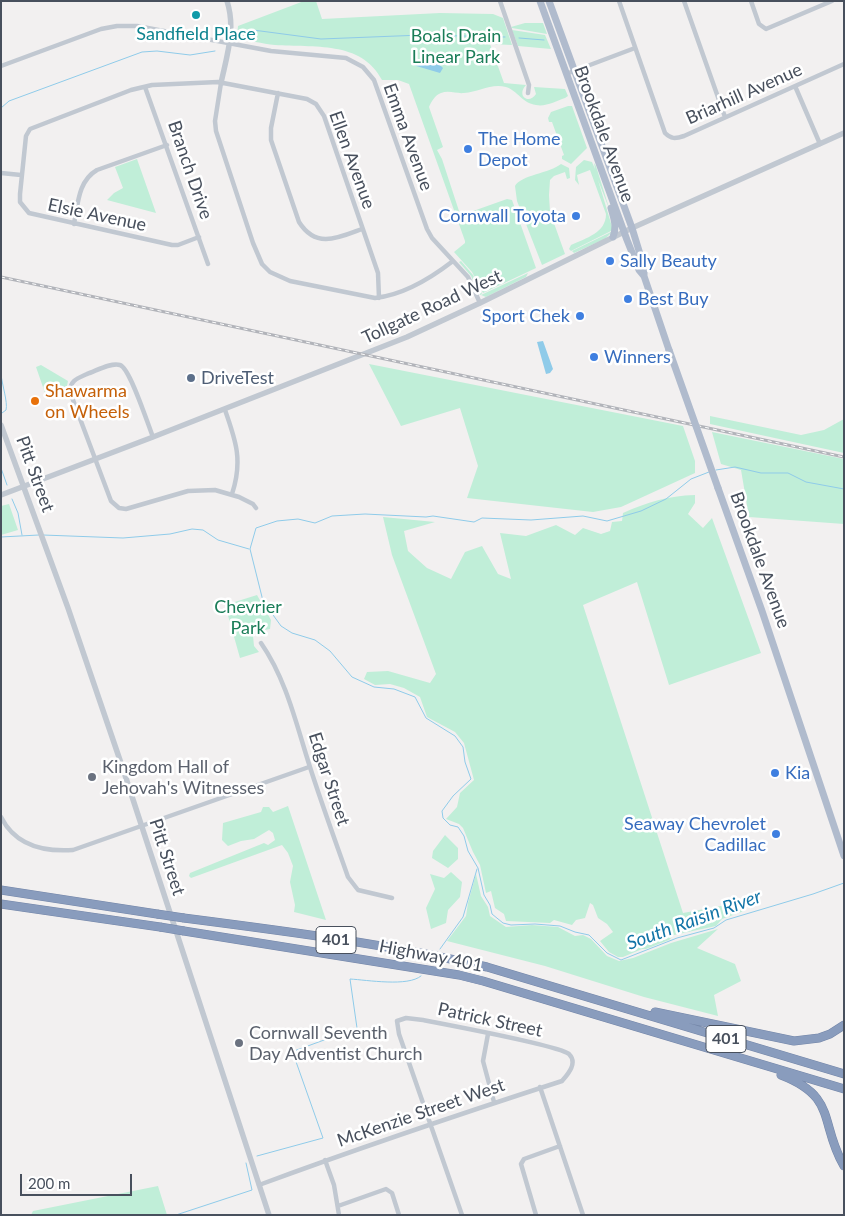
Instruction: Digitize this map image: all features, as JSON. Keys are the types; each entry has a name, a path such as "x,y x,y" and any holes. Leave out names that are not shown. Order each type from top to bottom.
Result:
{"highway":[{"name":"Highway 401","path":"1,890 184,918 274,929 487,967 844,1074"},
{"name":"Highway 401","path":"1,904 160,927 459,975 844,1089"},
{"path":"608,1003 622,1004 665,1015 794,1041 819,1038 830,1034 844,1025"},
{"path":"725,1054 736,1060 797,1082 812,1093 823,1108 835,1147 844,1166"}],"main road":[{"name":"Brookdale Avenue","path":"540,1 624,232 639,270 644,276"},
{"name":"Brookdale Avenue","path":"549,1 632,228 644,267 644,276 762,611 844,856"},
{"path":"604,179 604,189 615,223 613,237"}],"street":[{"path":"227,1 232,24 215,121 216,131 253,243 262,264 270,272 290,281 365,297 379,298 421,283 453,261"},
{"path":"500,1 529,85 528,93"},
{"path":"566,74 635,48 618,1"},
{"path":"684,1 725,117"},
{"path":"751,1 759,24 766,29 832,1"},
{"name":"Emma Avenue","path":"1,66 101,28 117,26 137,26 271,51 346,58 359,64 367,70 377,88 427,229 432,238 471,281 480,303"},
{"name":"Briarhill Avenue","path":"635,48 661,123 665,133 670,138 676,138 844,64"},
{"name":"Ellen Avenue","path":"21,175 26,136 30,129 145,86 221,83 307,99 320,110 378,273 379,298"},
{"name":"Branch Drive","path":"145,86 208,264"},
{"path":"795,86 820,144"},
{"path":"278,94 271,128 271,140 299,222 313,236 324,239 335,239 362,229"},
{"name":"Tollgate Road West","path":"1,495 365,355 480,303 632,228 844,133"},
{"path":"74,224 84,182 89,175 97,170 167,145"},
{"path":"1,173 21,175"},
{"name":"Elsie Avenue","path":"21,175 20,202 25,210 34,215 172,245 178,245 199,238"},
{"path":"153,438 131,379 124,367 118,364 112,365 78,378 71,385 70,392 111,501 119,508 126,509 184,492 198,490 215,490 232,494 253,504 256,508"},
{"path":"225,410 238,452 238,471 232,494"},
{"name":"Pitt Street","path":"1,425 68,608 142,827 268,1215"},
{"name":"Edgar Street","path":"262,643 286,689 309,767 348,877 358,890 392,898"},
{"path":"1,817 5,824 20,839 41,849 56,851 72,850 309,767"},
{"name":"Patrick Street","path":"432,1124 399,1034 397,1022 406,1018 423,1020 567,1052"},
{"path":"488,1034 482,1061 494,1102"},
{"name":"McKenzie Street West","path":"259,1184 562,1080 570,1072 572,1062 571,1056 567,1052"},
{"path":"540,1087 584,1215"},
{"path":"432,1124 462,1215"},
{"path":"536,1215 521,1164 524,1159 560,1146"},
{"path":"325,1160 334,1185 339,1215"},
{"path":"338,1206 386,1189 392,1193 399,1215"}],"green space":[{"name":"Boals Drain Linear Park","path":"304,1 316,1 322,19 440,13 493,14 503,18 512,45 490,44 504,83 526,85 522,93 527,99 536,94 534,87 565,89 568,96 543,105 531,104 506,87 495,86 464,93 441,93 435,97 429,107 443,147 437,150 442,159 459,211 462,215 507,199 512,200 536,268 483,293 472,272 454,252 465,241 409,84 398,80 382,80 373,67 362,58 349,52 320,47 270,44 237,38 238,26"},
{"path":"525,23 543,23 547,34 511,27"},
{"path":"512,30 545,35 551,49 518,46"},
{"path":"572,106 587,148 571,164 562,159 564,155 552,122 549,122 548,118 551,112"},
{"path":"137,159 156,213 107,200 123,188 115,167"},
{"path":"584,160 592,162 595,169 594,163 596,166 610,211 598,180 613,230 571,251 569,249 571,245 589,237 603,226 606,214 590,170 577,175 579,185 575,180 576,167"},
{"path":"561,164 569,168 570,178 567,179 565,172 554,176 550,180 549,195 550,212 565,254 542,265 517,201 515,186 523,179 550,170"},
{"path":"613,231 605,239 574,253 572,251"},
{"path":"461,261 473,275 482,294 480,295 471,276 459,262"},
{"path":"528,273 526,277 486,297 481,295"},
{"path":"369,364 683,426 695,461 695,473 621,507 593,512 467,498 478,466 460,408 401,426"},
{"path":"41,365 68,381 67,386 45,393 36,367"},
{"path":"710,416 801,435 824,430 844,419 844,453 710,424"},
{"path":"712,432 844,459 844,524 749,517 741,470 721,464"},
{"path":"695,495 695,503 688,514 703,528 712,518 761,653 669,685 637,582 583,605 683,913 731,904 744,911 722,919 716,926 674,935 669,940 623,957 618,957 609,952 600,941 613,932 607,924 598,918 593,905 590,903 585,918 576,920 572,925 554,920 550,923 506,921 504,914 495,908 491,891 486,893 480,865 463,828 459,824 446,819 457,807 460,793 474,780 464,743 455,732 427,717 420,697 404,688 390,684 375,685 364,679 367,672 388,671 430,683 436,674 392,555 383,517 435,522 404,531 408,551 427,568 451,579 465,552 482,546 498,574 511,579 500,533 526,536 556,525 575,535 583,528 601,534 610,531 612,522 622,521 623,513 632,509 667,498"},
{"path":"9,504 18,530 1,535 1,506"},
{"name":"Chevrier Park","path":"257,595 271,620 270,629 260,631 253,636 254,646 259,652 240,658 225,605"},
{"path":"288,806 326,920 294,912 295,905 290,882 293,866 288,853 282,845 191,878 189,876 190,873 264,843 268,845 275,840 273,833 269,830 254,839 228,846 222,840 223,823 261,812 263,807 269,807 273,812"},
{"path":"445,835 458,848 458,859 448,868 432,858 433,851"},
{"path":"451,872 462,882 460,897 448,910 446,923 431,929 426,908 435,889 430,874 444,878"},
{"path":"476,874 481,896 488,907 490,916 506,927 532,925 558,927 575,936 583,935 591,939 607,956 619,961 718,929 697,948 735,964 741,981 714,995 718,1016 644,997 545,966 447,941 466,916"},
{"path":"158,1186 167,1215 31,1215 33,1211"}],"water":[{"path":"416,59 438,63 443,68 440,73 413,65 412,61"},
{"path":"543,341 553,369 550,373 546,374 537,342"}],"waterway":[{"path":"241,34 253,30 321,39 422,35 505,37"},
{"path":"519,38 544,40"},
{"path":"1,108 9,101 142,52 157,51 190,55 215,51"},
{"path":"1,374 6,398 6,410 2,413"},
{"path":"716,470 735,467 761,473 788,473 806,482 844,489"},
{"path":"1,468 7,485"},
{"name":"South Raisin River","path":"709,472 691,479 666,499 641,511 607,521 583,516 531,520 482,518 474,522 433,516 365,514 332,516 315,523 298,519 277,521 256,528 250,549 263,601 281,626 292,633 315,640 330,651 352,677 374,687 394,689 415,697 426,718 455,736 463,747 465,762 471,779 453,796 442,811 443,818 450,825 458,827 464,836 468,851 478,868 484,895 490,905 492,914 503,923 511,925 560,926 589,935 607,953 621,960 677,938 714,928 726,920 844,883"},
{"path":"12,499 18,513 22,535"},
{"path":"43,535 123,538 170,534 192,529 203,530 218,540 249,549"},
{"path":"1,537 39,535"},
{"path":"440,949 463,917 477,869"},
{"path":"257,1156 323,1138 294,1056 294,1051 357,1028 350,979 397,982 421,976"},
{"path":"176,1215 252,1190 246,1163"}],"railway":[{"path":"1,277 844,457"}],"place":[{"name":"Sandfield Place","path":"196,15"},
{"name":"The Home Depot","path":"468,149"},
{"name":"Cornwall Toyota","path":"576,216"},
{"name":"Sally Beauty","path":"610,261"},
{"name":"Best Buy","path":"628,299"},
{"name":"Sport Chek","path":"580,316"},
{"name":"Winners","path":"594,357"},
{"name":"DriveTest","path":"191,378"},
{"name":"Shawarma on Wheels","path":"35,401"},
{"name":"Kia","path":"775,773"},
{"name":"Kingdom Hall of Jehovah's Witnesses","path":"92,777"},
{"name":"Seaway Chevrolet Cadillac","path":"776,834"},
{"name":"Cornwall Seventh Day Adventist Church","path":"239,1043"}]}
